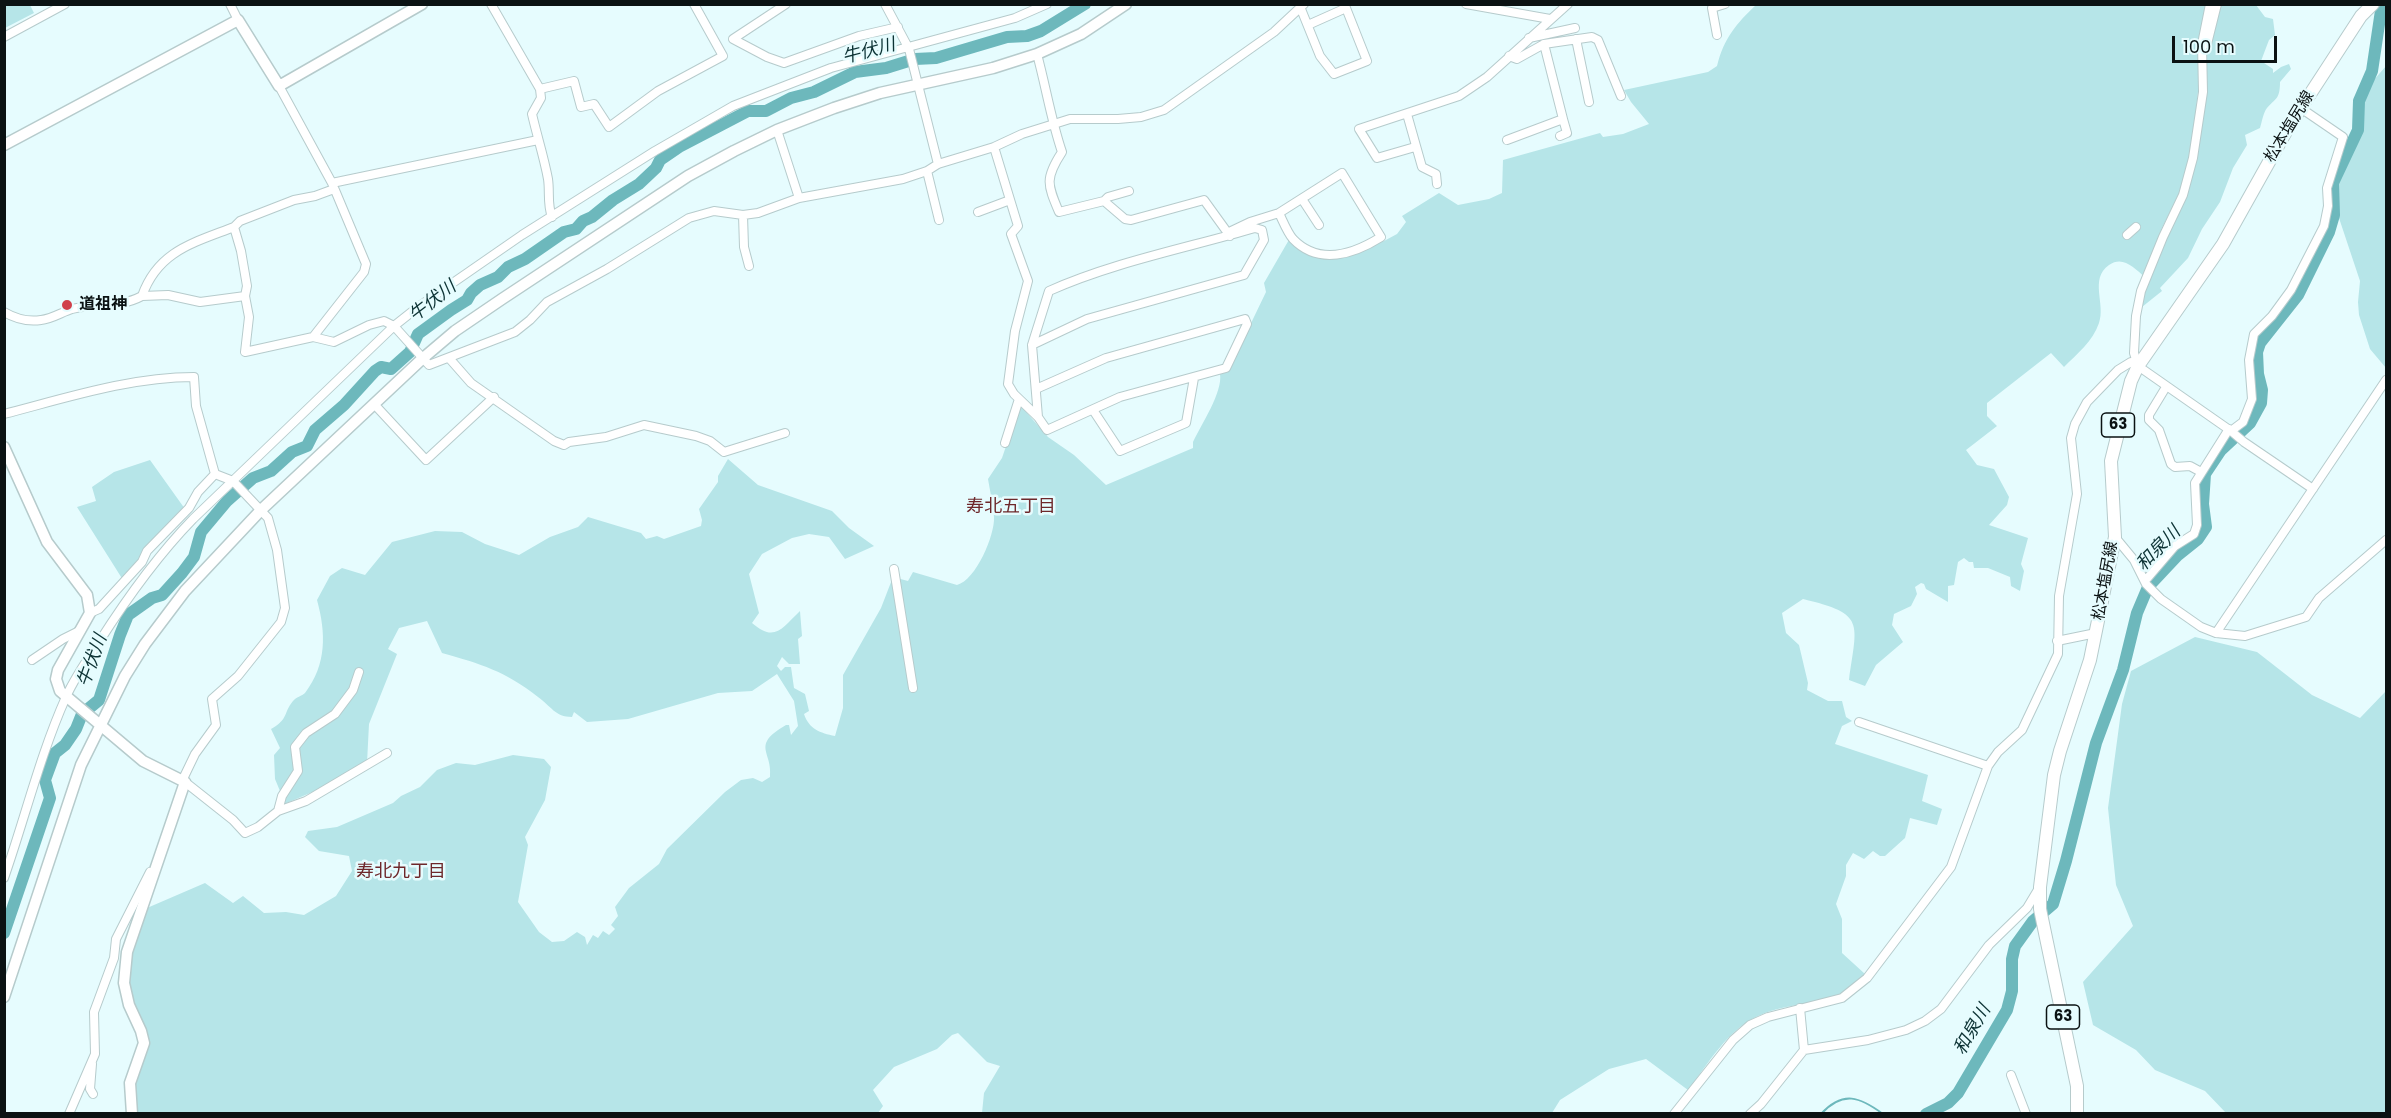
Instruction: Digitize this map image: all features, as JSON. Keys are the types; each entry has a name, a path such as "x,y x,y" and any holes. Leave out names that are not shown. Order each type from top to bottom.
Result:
{"main road":[{"name":"松本塩尻線","path":"2077,1113 2077,1086 2042,915 2040,886 2054,775 2090,660 2115,537 2110,461 2131,381 2138,366 2223,244 2293,119 2361,16 2373,4"}],"street":[{"path":"4,37 65,4"},
{"path":"230,4 279,86 333,186 366,264 364,272 313,336"},
{"path":"279,86 422,4"},
{"path":"491,4 540,89 541,98 532,114 546,170 550,191 548,205 552,217"},
{"path":"540,89 574,81 581,107 594,104 609,127 658,91 723,56 694,4"},
{"path":"786,4 734,39 767,57 784,63 859,36 898,27"},
{"path":"885,4 908,48 938,164"},
{"path":"4,878 32,790 68,699 110,624 169,543 395,328 482,262 655,151 733,106 806,76 908,48 1047,4"},
{"path":"4,997 81,765 97,723 125,676 185,591 260,508 374,404 420,357 502,299 688,176 777,130 834,108 917,82 993,68 1037,54 1081,34 1125,4"},
{"path":"1466,4 1550,19"},
{"path":"1415,147 1377,158 1359,129 1460,96 1474,87 1568,4"},
{"path":"1717,35 1712,8 1725,4"},
{"path":"2138,366 2134,353 2136,316 2141,291 2183,195 2193,158 2203,92 2202,44 2210,4"},
{"path":"2202,44 2207,44 2217,4"},
{"path":"234,227 247,286 245,296 249,317 245,352 313,336 334,342 369,325 384,321 395,328 429,365 515,332 547,302 608,269 689,218 714,211 743,214 774,208 799,198 903,179 927,171 938,164 994,147 1052,123 1070,119 1141,117 1164,110 1256,46 1303,7 1308,25 1320,56 1334,74 1367,61 1346,8 1308,25"},
{"path":"4,145 238,20"},
{"path":"1529,38 1575,28"},
{"path":"1509,57 1517,59 1544,44 1592,37 1598,40 1621,96"},
{"path":"1576,39 1589,102"},
{"path":"1544,44 1567,133 1560,136"},
{"path":"1037,54 1049,100 1052,123 1062,152 1049,171 1048,187 1059,212 1104,201 1108,197 1130,191"},
{"path":"2145,583 2175,546 2194,534 2197,525 2195,483 2230,430 2243,422 2252,399 2249,360 2254,334 2272,316 2292,290 2324,226 2328,206 2326,188 2343,137 2305,111"},
{"path":"1407,114 1422,167 1436,174 1437,184"},
{"path":"1507,140 1563,119"},
{"path":"777,130 799,198"},
{"path":"142,296 148,279 157,266 178,249 234,227 240,221 272,208 333,186 537,140"},
{"path":"994,147 1018,226 1011,234 1028,281 1015,331 1008,384 1047,430 1120,398 1226,368 1247,324 1245,318 1106,357 1036,389"},
{"path":"927,171 939,220"},
{"path":"1229,234 1250,222 1279,213 1342,173 1381,237 1367,246 1352,251 1326,256 1312,253 1293,238 1279,213"},
{"path":"1302,199 1319,225"},
{"path":"978,212 1010,200"},
{"path":"1104,201 1125,219 1131,220 1204,200 1229,234"},
{"path":"743,214 744,247 749,266"},
{"path":"2127,235 2136,227"},
{"path":"1032,345 1088,319 1244,275 1264,240 1262,230 1255,228 1229,234 1074,280 1049,291 1032,345 1038,417"},
{"path":"4,312 16,318 42,320 71,310 113,305 142,296 168,295 200,302 245,296"},
{"path":"449,358 471,382 554,441 564,445 569,442 606,437 644,425 696,436 710,441 724,452 785,433"},
{"path":"1674,1113 1732,1040 1750,1025 1768,1017 1842,998 1872,972 1952,867 1988,766 1998,752 2022,730 2058,654 2059,596 2077,494 2071,438 2075,424 2087,402 2124,365 2131,362 2138,366 2313,489"},
{"path":"4,414 93,390 177,377 194,377 196,405 215,474"},
{"path":"1093,410 1120,451 1186,423 1194,378"},
{"path":"2216,633 2386,380"},
{"path":"2166,387 2148,415 2149,420 2160,430 2171,464 2175,467 2190,466 2201,472"},
{"path":"374,404 426,460 494,397"},
{"path":"1005,443 1019,399"},
{"path":"4,447 47,542 87,595 90,613 58,670 56,679 60,691 142,761 183,782 232,819 245,833 258,827 278,811 306,801 387,753"},
{"path":"132,1113 130,1083 144,1043 129,1005 124,983 127,952 183,782 202,742 216,726 213,699 238,676 281,622 285,608 277,550 268,518 233,480 215,474"},
{"path":"90,613 99,609 135,570 147,551 189,508 198,492 215,474"},
{"path":"2115,537 2134,560 2145,583 2161,599 2201,627 2216,633 2245,636 2306,617 2319,598 2386,540"},
{"path":"894,569 912,688"},
{"path":"32,660 81,630"},
{"path":"2057,641 2096,633"},
{"path":"278,811 282,796 298,771 295,747 306,733 335,714 353,690 359,672"},
{"path":"1859,722 1988,766"},
{"path":"69,1113 95,1054 94,1012 114,958 116,939 151,870 156,867"},
{"path":"1750,1113 1761,1104 1804,1050 1868,1040 1906,1030 1925,1021 1941,1009 1989,945 2027,908 2040,886"},
{"path":"1800,1008 1804,1050"},
{"path":"92,1061 90,1089 93,1094"},
{"path":"2015,1078 2026,1113"}],"shaded area":[{"path":"5,4 30,5 34,13 5,28"},
{"path":"1756,5 2207,5 2198,55 2199,83 2191,154 2181,189 2162,228 2145,277 2124,262 2114,262 2109,265 2100,277 2101,316 2089,341 2064,367 2051,353 1987,403 1987,416 1997,426 1966,450 1977,465 1994,469 2009,497 2007,505 1989,525 2028,538 2021,564 2024,571 2020,591 2011,586 2010,577 1988,568 1974,568 1973,562 1964,558 1958,562 1954,585 1948,586 1948,602 1926,589 1921,583 1915,587 1917,594 1911,606 1894,614 1892,625 1903,642 1876,665 1865,686 1849,680 1855,633 1853,623 1847,616 1823,604 1803,599 1782,613 1786,633 1799,645 1808,683 1807,690 1828,701 1842,701 1846,717 1852,721 1842,726 1835,744 1928,775 1922,801 1942,809 1937,825 1910,818 1905,838 1885,856 1880,856 1873,851 1864,859 1853,853 1846,865 1846,876 1836,904 1842,919 1842,953 1865,974 1845,991 1830,998 1767,1012 1747,1022 1719,1048 1688,1090 1646,1059 1609,1069 1560,1100 1552,1113 982,1113 984,1093 1000,1066 987,1062 958,1033 952,1035 937,1049 894,1067 873,1090 883,1106 878,1113 136,1114 134,1089 136,1075 146,1051 130,991 129,967 135,936 147,908 205,883 233,903 243,896 264,913 286,912 304,915 336,896 352,871 349,856 319,851 305,837 308,831 337,827 393,803 401,796 420,787 437,770 456,763 475,765 513,755 544,759 551,767 545,800 525,837 528,845 518,902 539,932 552,942 564,941 577,932 585,937 587,945 593,935 598,938 603,931 609,935 615,929 611,925 618,916 615,907 629,888 659,864 667,849 725,792 741,780 753,778 762,782 770,777 766,749 769,738 786,725 789,725 791,735 798,726 794,701 777,674 752,691 718,693 628,719 587,722 574,712 572,717 566,717 515,681 481,665 442,653 427,621 399,628 388,649 397,654 369,724 367,763 333,783 280,806 280,791 275,779 274,755 280,748 271,729 283,719 294,700 305,693 317,671 321,660 323,636 317,600 330,576 342,568 365,575 392,542 435,531 462,532 485,544 519,555 550,537 578,527 588,517 641,533 646,539 657,536 664,539 701,526 699,509 718,482 718,476 728,459 758,485 832,511 849,528 874,546 845,559 829,537 809,534 792,538 762,554 749,574 759,613 752,623 760,629 767,632 778,631 800,611 802,636 798,639 800,664 789,664 782,657 777,666 781,671 785,667 791,667 794,688 805,694 809,711 804,714 812,727 835,736 843,708 843,675 881,608 893,577 908,581 913,572 957,585 971,575 983,556 991,535 994,517 988,479 1002,458 1020,405 1048,437 1074,455 1106,485 1193,448 1193,442 1215,399 1220,374 1228,371 1266,292 1264,283 1290,238 1326,257 1384,241 1397,234 1406,222 1402,216 1439,193 1458,205 1489,199 1502,193 1503,160 1600,133 1603,137 1623,134 1649,124 1624,90 1708,72 1717,66 1723,47 1732,32"},
{"path":"2214,5 2256,5 2265,17 2273,19 2275,35 2269,40 2261,61 2273,69 2273,73 2289,64 2291,69 2280,82 2278,95 2266,110 2260,128 2245,135 2247,145 2233,168 2220,202 2202,229 2188,258 2160,288 2162,291 2137,311 2138,303 2181,203 2196,158 2204,47"},
{"path":"2386,66 2386,368 2370,349 2359,315 2360,281 2339,218 2338,184 2361,136 2363,100 2366,89"},
{"path":"150,460 185,509 123,580 77,507 96,501 92,487 114,472"},
{"path":"2195,637 2257,652 2312,695 2360,718 2386,691 2386,1113 2226,1113 2205,1091 2155,1070 2136,1050 2093,1025 2083,982 2133,926 2116,885 2108,808 2122,704 2131,671"}],"waterway":[{"name":"牛伏川","path":"4,933 50,798 45,780 55,753 65,745 76,729 82,714 99,700 128,615 152,598 162,595 182,573 194,557 201,532 227,501 253,478 271,471 292,452 307,446 315,430 344,405 375,371 381,367 391,369 410,352 418,334 467,300 480,285 498,277 508,267 525,259 564,232 576,229 583,221 639,184 656,168 660,160 679,147 748,111 766,111 791,98 814,92 855,72 886,68 915,59 936,58 1007,37 1027,36 1041,31 1085,4"},
{"name":"和泉川","path":"1926,1114 1948,1103 1958,1093 2007,1010 2012,991 2012,959 2015,946 2033,921 2053,904 2096,743 2123,670 2137,613 2148,587 2178,555 2198,539 2206,527 2203,504 2205,474 2221,450 2250,423 2261,403 2262,390 2258,374 2257,352 2260,343 2298,295 2329,232 2334,215 2333,183 2358,130 2359,101 2372,71 2382,4"},
{"path":"1821,1114 1829,1106 1844,1099 1867,1103 1883,1114"},
{"path":"1915,1114 1922,1114"}],"place":[{"name":"道祖神","path":"67,305"}],"district":[{"name":"寿北五丁目","path":"1011,507"},
{"name":"寿北九丁目","path":"401,872"}]}
